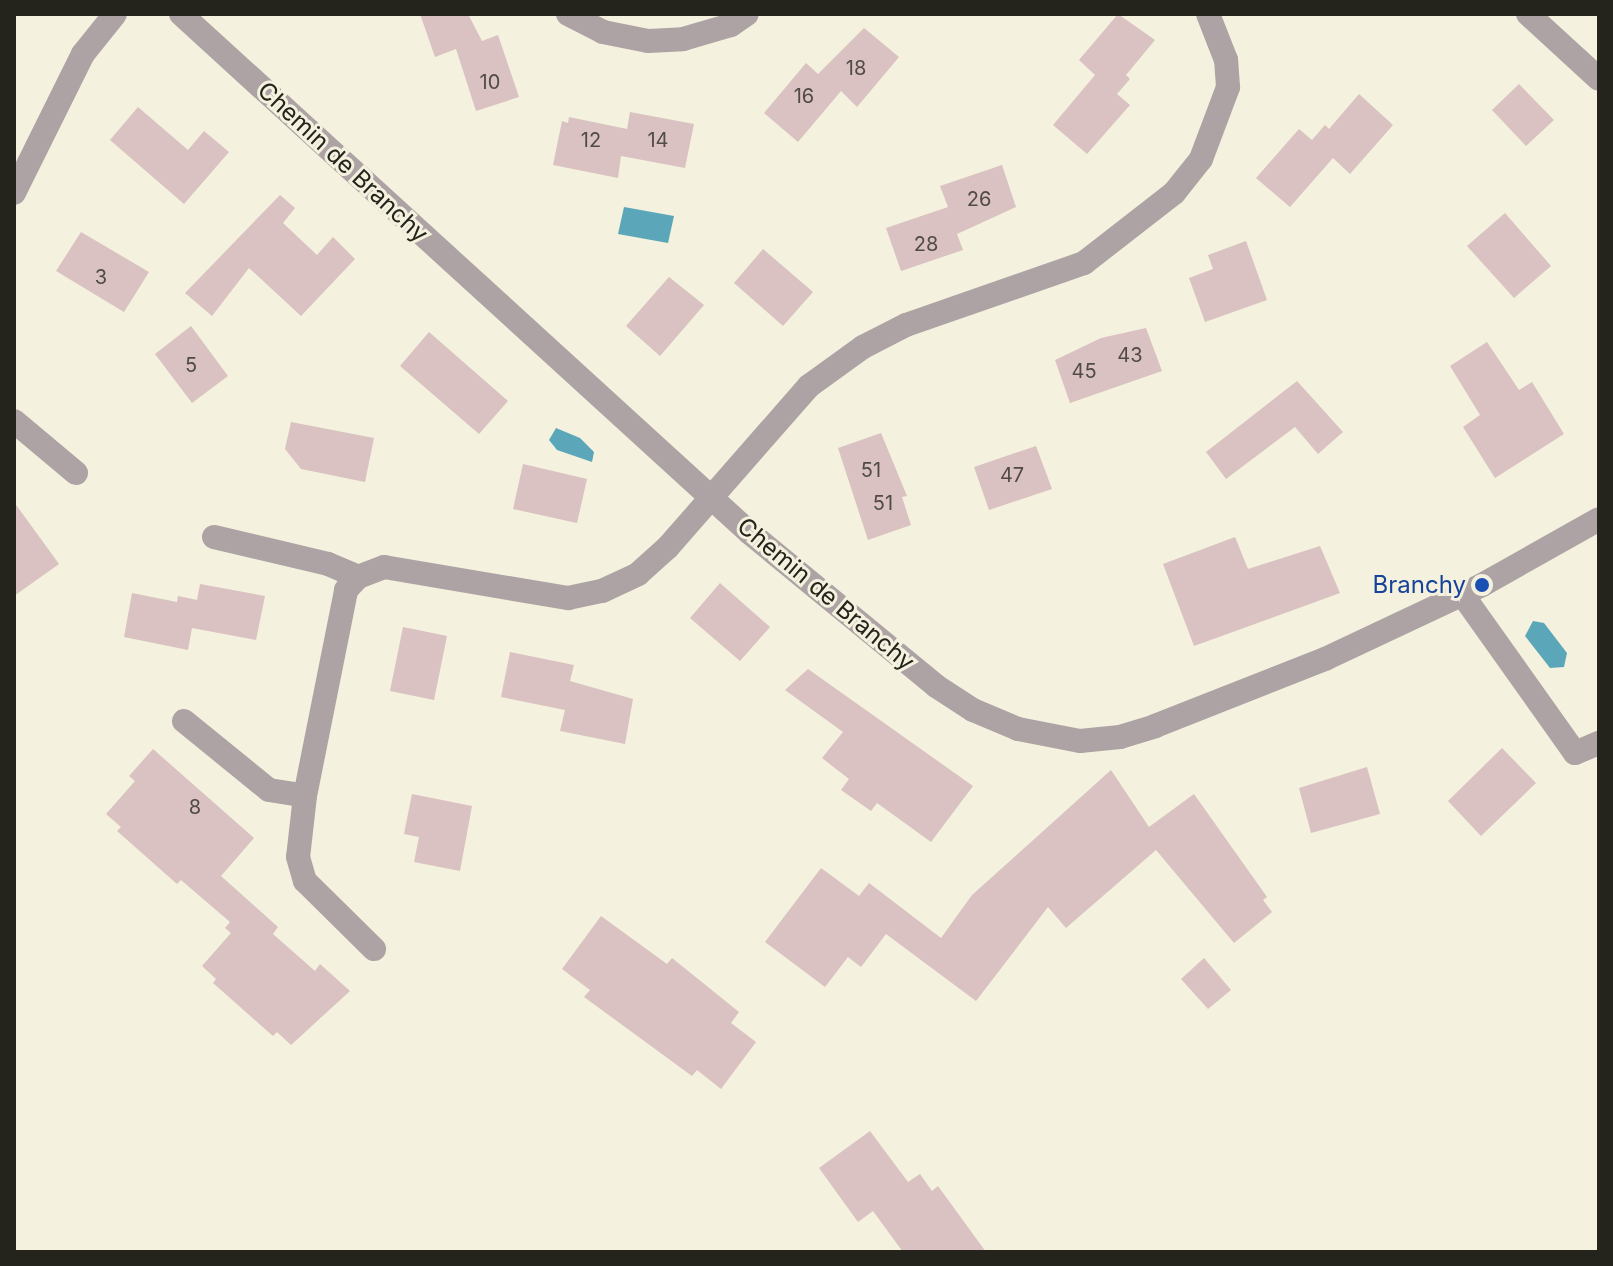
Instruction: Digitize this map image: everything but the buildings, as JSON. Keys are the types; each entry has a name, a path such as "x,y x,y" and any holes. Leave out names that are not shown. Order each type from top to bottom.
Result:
{"street":[{"path":"14,193 83,54 115,14"},
{"name":"Chemin de Branchy","path":"181,14 711,497 936,686 973,710 1045,736 1120,737 1155,726 1325,659 1462,594 1599,519"},
{"path":"568,14 603,32 648,41 683,39 731,25 747,14"},
{"path":"374,949 305,881 298,857 305,796 346,590 358,577 384,567 568,598 602,591 638,574 658,556 809,386 863,347 906,325 1084,263 1174,193 1201,159 1228,87 1226,60 1208,14"},
{"path":"1528,14 1599,79"},
{"path":"14,421 76,473"},
{"path":"214,537 328,564 358,577"},
{"path":"1462,594 1575,753 1599,743"},
{"path":"184,721 269,790 305,796"}],"water":[{"path":"624,207 674,216 668,243 618,234"},
{"path":"556,428 580,438 594,452 592,462 557,450 549,440"},
{"path":"1533,621 1544,623 1567,653 1564,667 1550,668 1525,636"}],"place":[{"name":"Branchy","path":"1482,585"}]}
